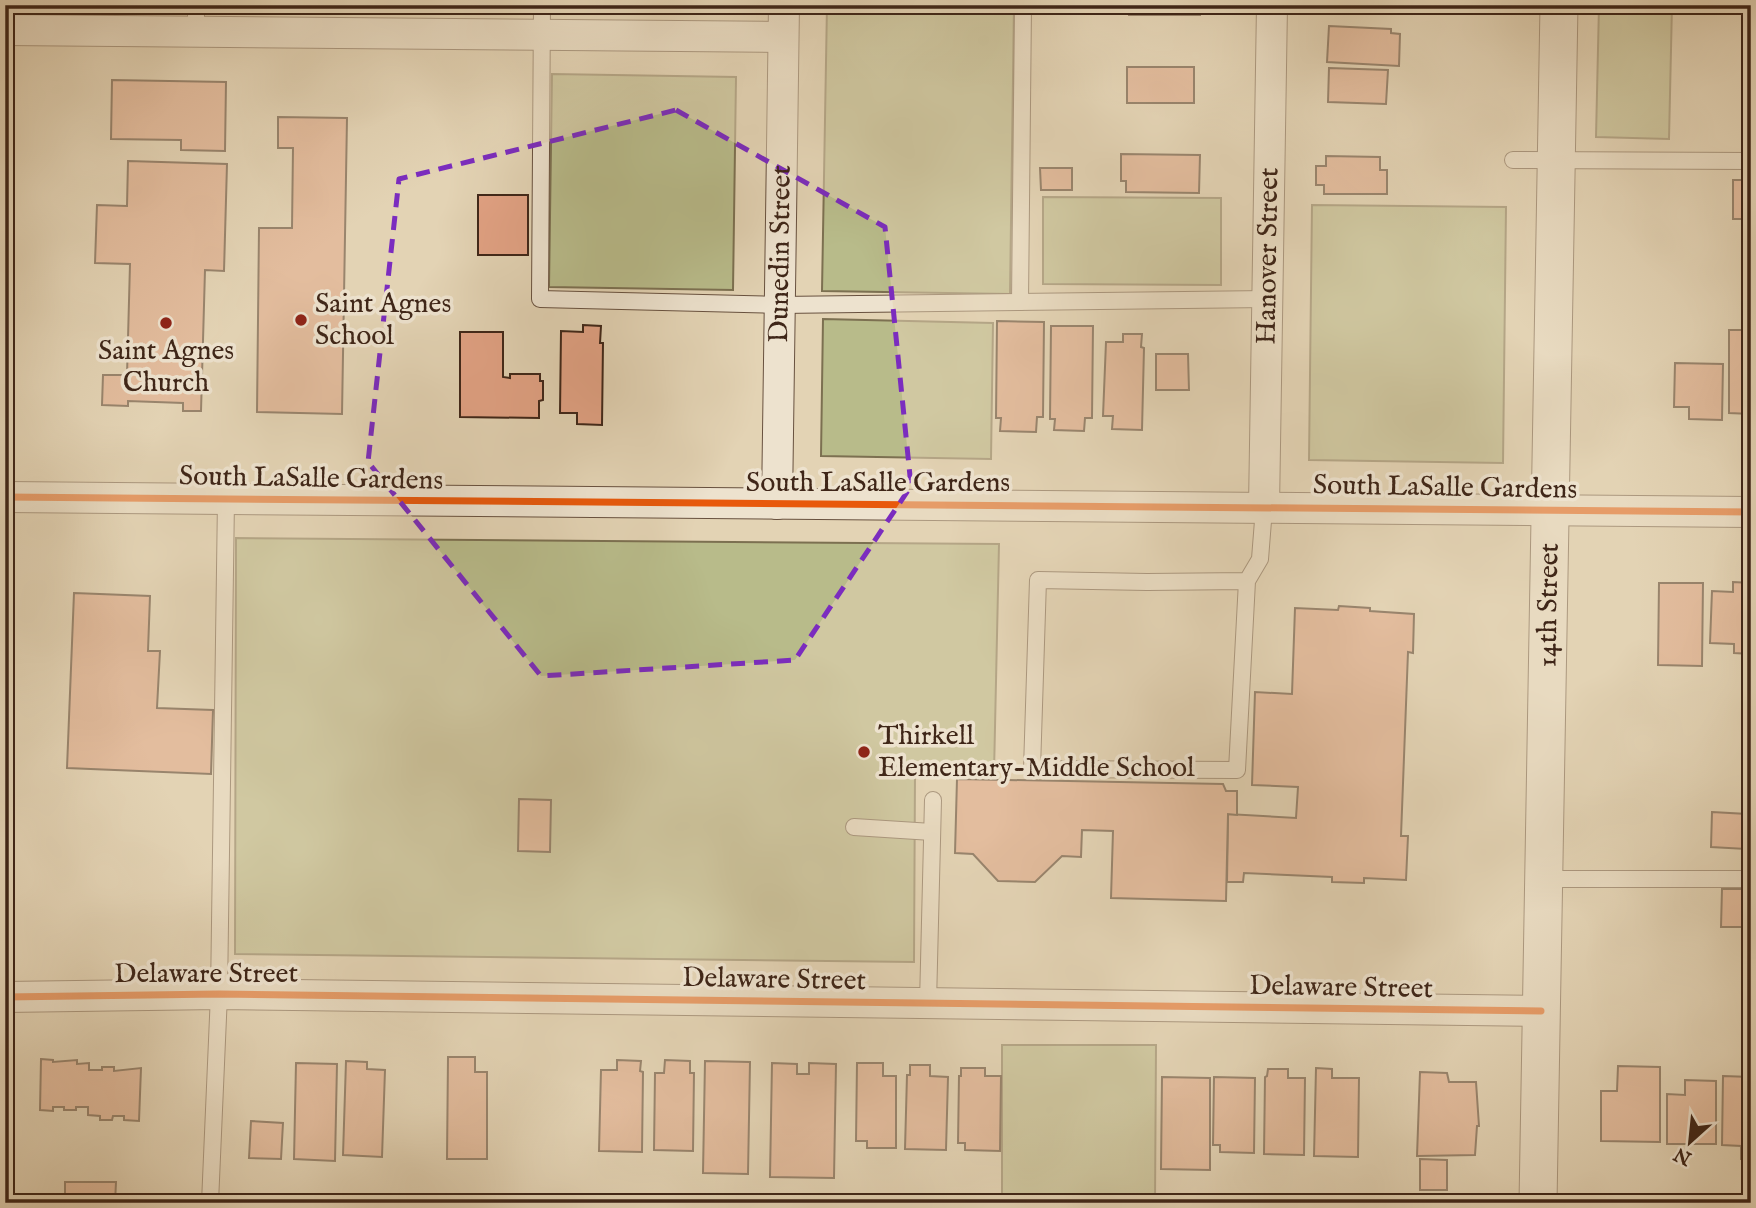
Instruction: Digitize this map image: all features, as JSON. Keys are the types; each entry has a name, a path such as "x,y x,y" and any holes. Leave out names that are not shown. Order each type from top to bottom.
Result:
{"street":[{"name":"Dunedin Street","path":"777,504 784,5"},
{"name":"Hanover Street","path":"1264,508 1272,5"},
{"name":"14th Street","path":"1538,1203 1559,5"},
{"path":"5,30 196,19 541,35 783,37"},
{"name":"South LaSalle Gardens","path":"5,497 1751,512"},
{"name":"Delaware Street","path":"5,997 219,994 1541,1012"}],"lane":[{"path":"542,5 540,299 780,305 1268,299"},
{"path":"1020,302 1023,5"},
{"path":"1513,160 1751,161"},
{"path":"210,1203 219,994 226,499"},
{"path":"1247,581 1038,580 1032,769 1237,770 1247,581 1259,559 1264,508"},
{"path":"928,1003 933,800"},
{"path":"854,827 932,832"},
{"path":"1544,879 1751,879"}],"highlighted area":[{"path":"676,110 885,227 911,486 795,660 541,676 368,462 399,179"}],"green space":[{"path":"827,5 1014,5 1010,294 822,291"},
{"path":"1599,5 1672,5 1669,139 1596,137"},
{"path":"552,74 736,77 733,290 549,287"},
{"path":"1043,197 1221,198 1221,285 1043,284"},
{"path":"1312,205 1506,207 1503,463 1309,460"},
{"path":"823,319 993,323 991,459 821,456"},
{"path":"236,538 999,544 994,773 915,772 914,962 235,954"},
{"path":"1002,1045 1156,1045 1155,1203 1002,1203"}],"building":[{"path":"1129,5 1200,5 1200,15 1129,15"},
{"path":"1329,26 1391,29 1391,33 1400,34 1399,66 1327,62"},
{"path":"1127,67 1194,67 1194,103 1127,103"},
{"path":"1329,68 1388,70 1386,104 1328,102"},
{"path":"112,80 226,82 225,151 181,150 181,140 111,139"},
{"name":"Saint Agnes School","path":"278,117 347,118 342,414 257,412 259,228 292,228 293,148 278,148"},
{"path":"1121,154 1200,155 1199,193 1126,192 1126,181 1121,181"},
{"path":"1326,156 1380,157 1380,170 1387,170 1387,194 1324,194 1324,185 1316,185 1316,166 1326,166"},
{"name":"Saint Agnes Church","path":"128,161 227,164 224,271 205,270 201,411 183,411 183,403 128,401 128,406 102,405 103,375 127,375 130,264 95,263 97,205 127,206"},
{"path":"1040,168 1072,168 1072,190 1041,190"},
{"path":"1733,180 1751,180 1751,219 1733,219"},
{"path":"478,195 528,195 528,255 478,255"},
{"path":"997,321 1044,322 1043,417 1037,417 1036,432 1000,431 1001,418 996,418"},
{"path":"583,325 601,326 602,425 577,424 577,413 560,413 561,331 583,332"},
{"path":"1051,326 1093,326 1092,418 1085,418 1084,431 1054,430 1055,419 1050,419"},
{"path":"1729,330 1751,330 1751,414 1729,413"},
{"path":"460,332 503,332 503,377 510,378 510,374 540,374 540,381 543,381 539,418 460,417"},
{"path":"1123,334 1142,334 1142,430 1112,429 1113,416 1103,416 1106,342 1123,342"},
{"path":"1156,354 1188,354 1189,390 1156,390"},
{"path":"1675,363 1723,364 1722,420 1689,419 1689,407 1674,407"},
{"path":"1733,582 1751,583 1751,654 1734,653 1734,644 1710,643 1712,591 1733,592"},
{"path":"1659,583 1703,583 1702,666 1658,665"},
{"path":"74,593 150,596 148,651 160,651 157,708 213,710 211,774 67,768"},
{"path":"1339,606 1414,614 1413,653 1408,652 1401,836 1408,836 1406,880 1364,878 1364,883 1332,882 1332,877 1244,873 1243,882 1227,882 1228,814 1296,818 1298,787 1252,785 1255,692 1292,694 1295,608 1338,610"},
{"path":"957,779 1223,784 1226,791 1237,791 1237,815 1228,814 1226,901 1111,898 1113,831 1082,830 1081,857 1062,856 1035,882 998,881 973,854 955,853"},
{"path":"519,799 551,800 550,852 518,851"},
{"path":"1712,812 1747,814 1746,849 1711,847"},
{"path":"1722,889 1751,889 1751,927 1721,927"},
{"path":"448,1057 475,1057 475,1072 487,1072 487,1159 447,1159"},
{"path":"41,1059 53,1062 77,1060 77,1064 89,1063 89,1070 102,1070 102,1067 114,1067 114,1071 141,1068 139,1121 124,1120 124,1116 100,1120 100,1116 88,1115 88,1107 76,1107 76,1110 53,1107 53,1111 40,1110"},
{"path":"617,1060 641,1061 642,1152 599,1151 601,1070 617,1070"},
{"path":"665,1060 690,1061 690,1073 694,1073 693,1151 654,1150 655,1073 664,1073"},
{"path":"346,1061 367,1062 367,1069 385,1070 382,1157 343,1155"},
{"path":"705,1061 750,1062 748,1174 703,1173"},
{"path":"296,1063 337,1064 335,1161 294,1159"},
{"path":"772,1063 797,1064 797,1074 809,1074 809,1063 836,1064 834,1178 770,1177"},
{"path":"857,1063 883,1063 883,1076 896,1076 896,1148 867,1148 867,1141 856,1141"},
{"path":"910,1065 930,1065 930,1076 948,1077 946,1150 905,1149 907,1075 910,1075"},
{"path":"1618,1066 1660,1067 1660,1142 1601,1141 1601,1091 1617,1091"},
{"path":"961,1068 985,1068 985,1076 1001,1076 1000,1151 965,1150 965,1143 958,1143"},
{"path":"1316,1068 1332,1069 1332,1078 1359,1078 1358,1157 1314,1156"},
{"path":"1268,1069 1288,1069 1288,1078 1305,1078 1304,1155 1264,1154 1265,1077"},
{"path":"1420,1072 1447,1073 1449,1082 1476,1082 1479,1126 1475,1155 1417,1156"},
{"path":"1723,1076 1751,1077 1751,1159 1741,1159 1741,1146 1722,1145"},
{"path":"1162,1077 1210,1078 1210,1170 1161,1169"},
{"path":"1214,1077 1255,1078 1254,1153 1220,1152 1220,1145 1213,1145"},
{"path":"1685,1080 1716,1081 1716,1144 1667,1144 1667,1094 1685,1095"},
{"path":"251,1121 283,1123 281,1159 249,1158"},
{"path":"1420,1159 1447,1160 1447,1190 1420,1190"},
{"path":"65,1182 116,1182 115,1203 68,1203"}],"cycle path":[{"path":"5,497 1751,512"},
{"path":"5,997 219,994 1541,1011"}],"place":[{"name":"Saint Agnes School","path":"301,320"},
{"name":"Saint Agnes Church","path":"166,323"},
{"name":"Thirkell Elementary-Middle School","path":"864,752"}]}
